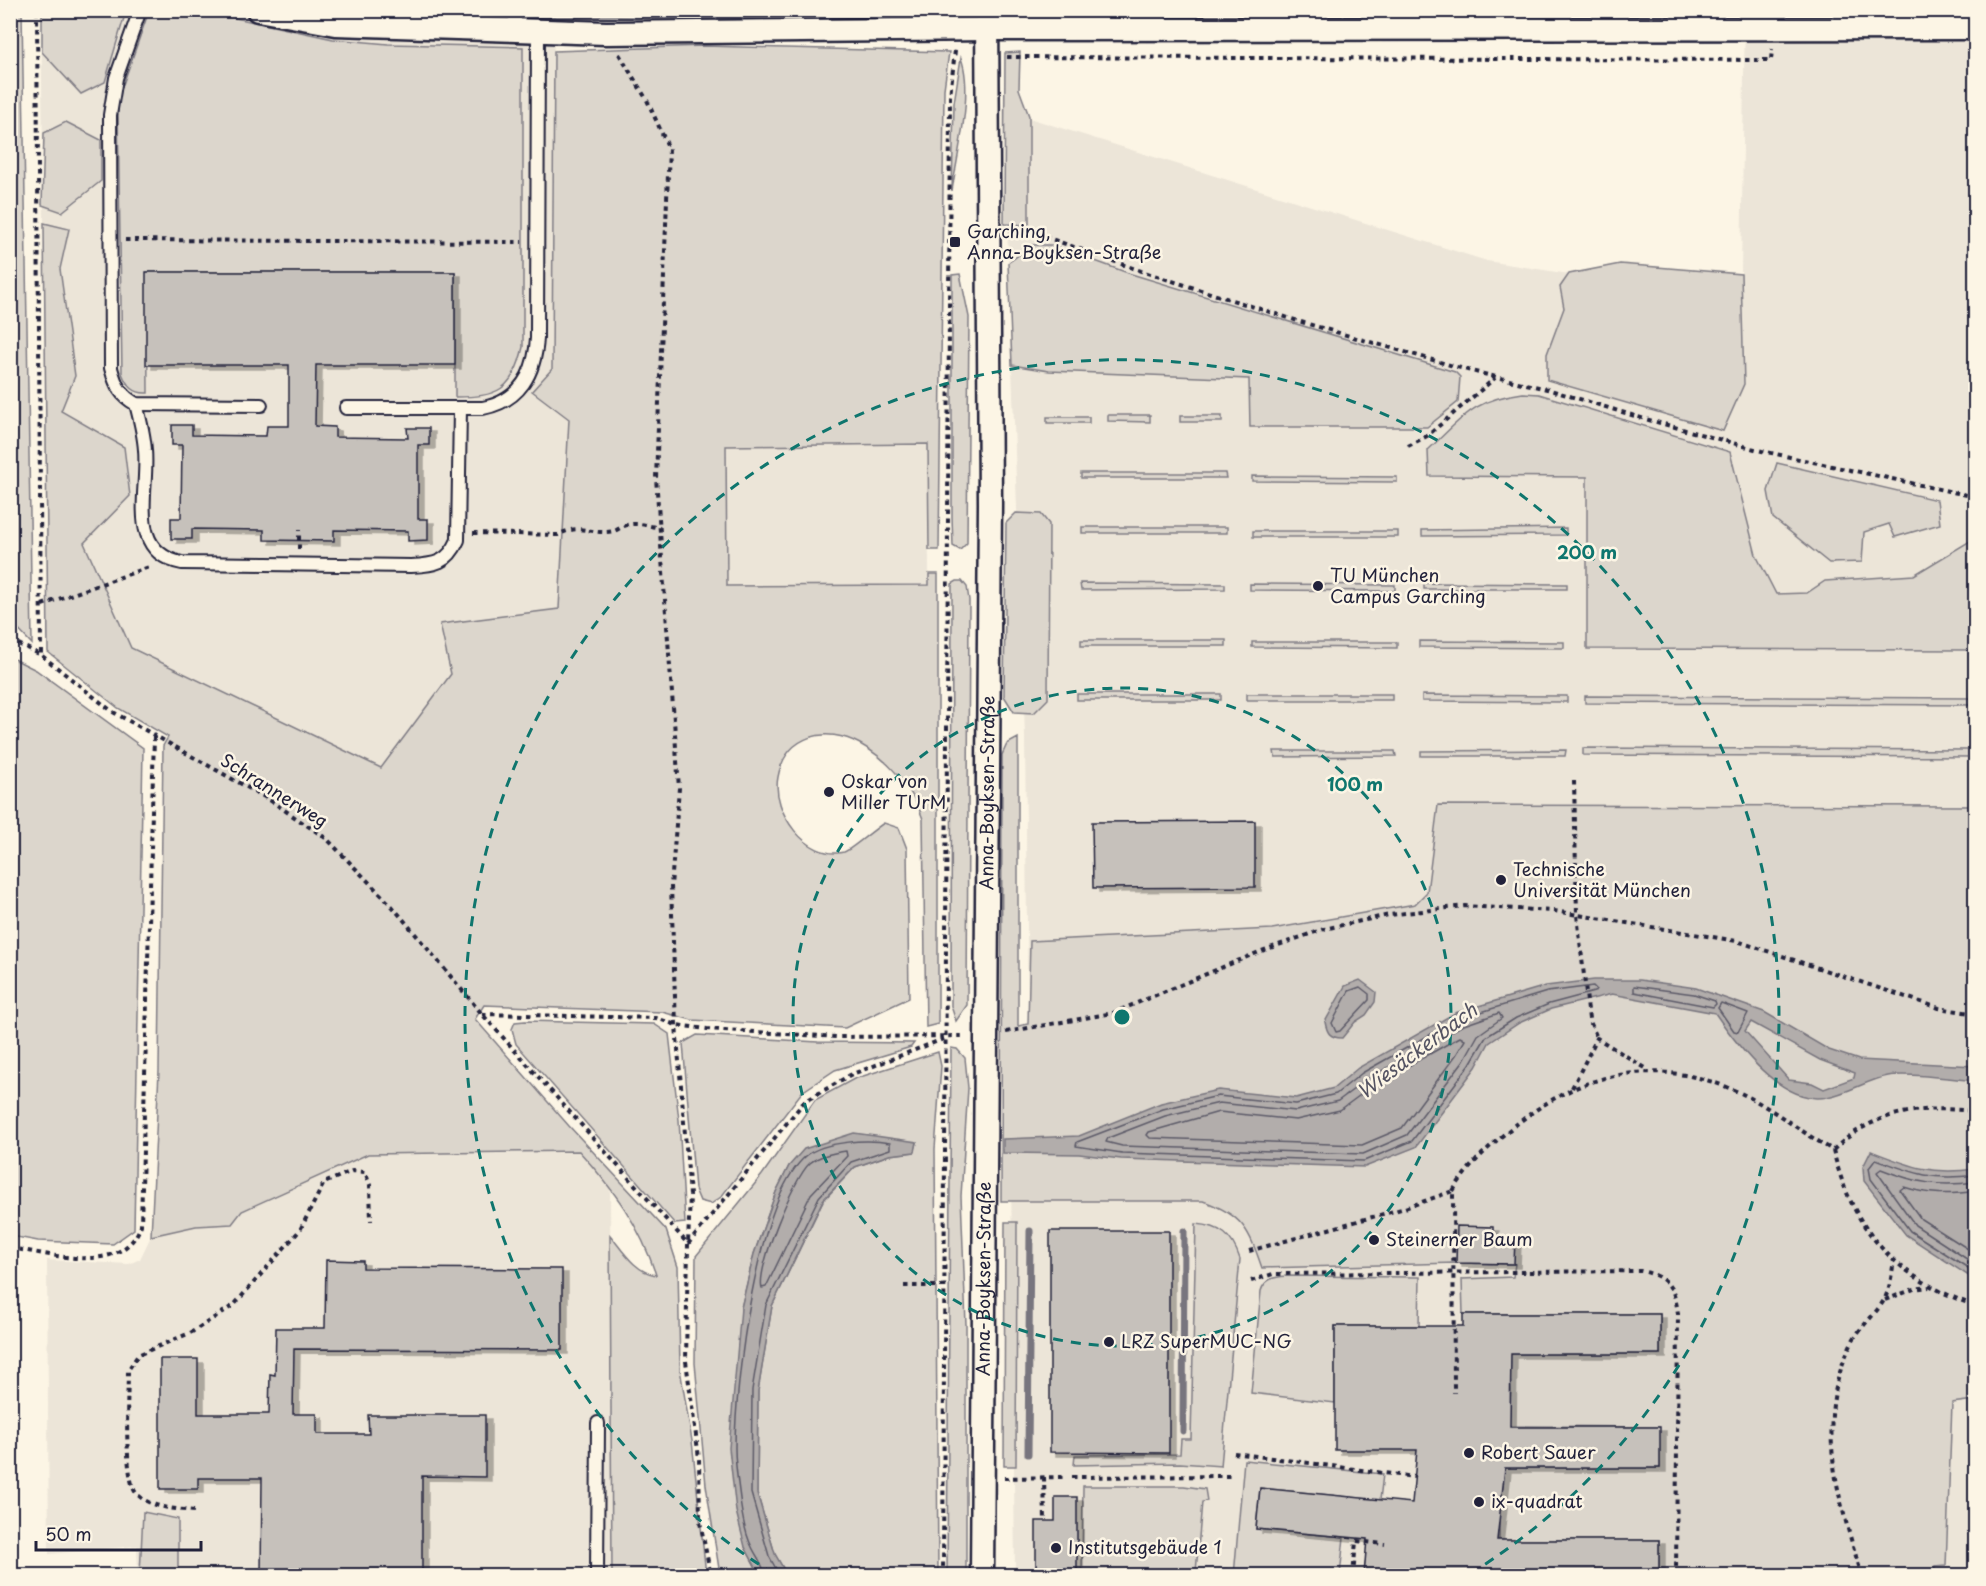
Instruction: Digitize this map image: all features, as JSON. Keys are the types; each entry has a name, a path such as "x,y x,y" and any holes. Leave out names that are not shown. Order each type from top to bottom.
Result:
{"street":[{"path":"258,10 336,24 451,29 515,21 538,32 606,33 957,29 988,20 1976,28"},
{"name":"Anna-Boyksen-Straße","path":"982,1575 990,503 987,232 988,20"}],"lane":[{"path":"141,10 116,78 110,115 111,368 115,383 123,396 136,404 261,405"},
{"path":"451,29 474,10"},
{"path":"346,408 483,408 504,402 526,382 532,370 537,338 538,32"},
{"path":"136,404 145,452 146,532 160,555 169,560 193,563 430,566 449,556 458,533 460,408"},
{"path":"597,1575 598,1423"}],"path":[{"path":"37,10 41,655"},
{"path":"954,58 1772,60 1772,27"},
{"path":"943,1575 950,97 957,29"},
{"path":"606,33 647,100 669,149 656,478 679,788 671,886 676,1024 690,1194 686,1361 699,1458 700,1522 711,1575"},
{"path":"987,232 1040,235 1141,271 1299,321 1496,377 1547,389 1762,451 1976,498"},
{"path":"111,240 538,242"},
{"path":"1408,446 1427,436 1496,377"},
{"path":"458,533 558,535 567,529 614,531 625,525 636,524 660,528"},
{"path":"42,605 169,560"},
{"name":"Schrannerweg","path":"10,640 41,655 101,704 268,799 327,839 392,906 482,1014 688,1244"},
{"path":"10,1248 91,1258 107,1257 118,1253 132,1243 141,1225 154,736"},
{"path":"1574,781 1577,915 1589,1019 1597,1038 1648,1070"},
{"path":"482,1014 656,1018 707,1029 837,1036 920,1035 947,1038 985,1035 1113,1013 1156,997 1259,952 1353,921 1465,906 1504,907 1577,915 1737,941 1939,1008 1976,1014"},
{"path":"688,1244 804,1102 850,1075 947,1038"},
{"path":"1572,1088 1597,1038"},
{"path":"1454,1393 1453,1191 1468,1168 1535,1111 1572,1088 1626,1073 1648,1070 1683,1075 1720,1085 1754,1100 1833,1150 1850,1203 1863,1226 1894,1259 1929,1287 1976,1306"},
{"path":"1833,1150 1857,1128 1907,1111 1948,1108 1976,1111"},
{"path":"194,1511 161,1507 137,1494 129,1478 128,1370 138,1355 192,1332 234,1305 300,1230 324,1183 352,1171 365,1172 370,1185 371,1221"},
{"path":"1249,1251 1406,1208 1453,1191"},
{"path":"1862,1575 1839,1494 1830,1424 1834,1389 1843,1360 1854,1337 1884,1300 1894,1259"},
{"path":"1251,1281 1273,1274 1641,1271 1654,1274 1670,1285 1676,1302 1678,1333 1676,1575"},
{"path":"904,1286 944,1286"},
{"path":"1884,1300 1914,1289 1929,1287"},
{"path":"1234,1453 1414,1477"},
{"path":"982,1479 1065,1476"},
{"path":"1072,1477 1231,1476"},
{"path":"1044,1478 1045,1521"},
{"path":"1353,1575 1356,1541 1385,1544"},
{"path":"1223,1570 1286,1575"}],"shaded area":[{"path":"21,10 32,644 10,621 10,11"},
{"path":"353,10 432,16 457,10 544,10 550,17 554,51 552,369 569,419 559,609 440,624 451,674 381,768 131,648 84,543 130,496 61,411 75,376 60,269 69,229 44,223 41,11"},
{"path":"42,11 126,11 105,82 81,94 42,52"},
{"path":"149,11 203,11 333,39 388,44 523,47 523,347 519,362 508,382 492,393 455,397 455,272 147,272 148,393 135,391 126,382 122,373 118,107 121,90"},
{"path":"353,11 457,11 432,16"},
{"path":"544,11 967,11 550,17"},
{"name":"Technische Universität München","path":"1745,11 1975,11 1975,1575 1015,1575 1011,1167 1028,1024 1025,736 1003,110 1487,261 1569,274 1620,264 1741,274"},
{"path":"704,46 949,52 944,89 939,550 929,550 928,444 726,446 727,586 929,585 929,574 938,574 938,1024 926,1027 923,819 913,796 890,766 860,744 834,735 809,738 798,743 789,751 778,777 777,790 780,804 794,831 817,849 830,853 844,852 884,823 899,828 907,849 909,998 845,1028 692,1020 662,1012 484,1005 475,1019 569,1126 666,1230 678,1267 680,1369 692,1441 706,1575 612,1575 610,1235 636,1265 656,1275 650,1257 625,1209 579,1151 368,1154 242,1211 232,1224 196,1226 151,1236 159,1071 163,746 168,737 118,708 48,652 44,223 69,229 60,269 75,376 61,411 124,447 130,496 84,543 131,648 381,768 451,674 440,624 559,609 569,419 532,391 552,369 554,51"},
{"path":"1020,52 1019,89 1029,116 1029,225 1004,224 1005,53"},
{"path":"961,58 965,72 965,106 952,191 954,103"},
{"path":"66,122 101,140 101,181 62,212 42,205 44,133"},
{"path":"1032,245 1051,245 1128,273 1455,372 1460,377 1458,402 1427,427 1250,427 1249,379 1049,371 1012,365 1008,263"},
{"path":"1620,264 1741,274 1744,384 1723,431 1547,380 1547,354 1564,308 1560,287 1569,274"},
{"path":"960,274 969,317 967,543 960,550 953,546 952,517 952,275"},
{"path":"1523,393 1539,394 1730,452 1756,555 1776,594 1807,593 1825,581 1914,575 1975,538 1975,650 1587,649 1587,477 1429,476 1428,450 1460,419 1480,405 1492,400"},
{"path":"1108,415 1150,415 1150,422 1108,421"},
{"path":"1180,416 1222,416 1222,422 1180,422"},
{"path":"1047,417 1089,417 1089,423 1047,423"},
{"path":"928,444 929,585 727,586 726,445"},
{"path":"1777,463 1937,500 1940,524 1895,537 1889,524 1864,532 1862,562 1829,563 1773,518 1768,491"},
{"path":"1081,473 1225,473 1226,478 1081,478"},
{"path":"1252,476 1397,477 1397,482 1252,481"},
{"path":"1016,513 1041,514 1049,524 1048,699 1034,713 1014,712 1004,696 1006,523"},
{"path":"1082,527 1227,527 1227,533 1082,533"},
{"path":"1566,528 1566,535 1422,536 1422,530"},
{"path":"1253,531 1398,531 1398,537 1253,537"},
{"path":"962,581 967,587 969,600 967,1005 956,1021 951,1006 952,584"},
{"path":"1080,583 1225,584 1225,589 1081,590"},
{"path":"1424,583 1567,584 1567,589 1424,589"},
{"path":"1250,584 1395,585 1395,591 1250,590"},
{"path":"1081,640 1226,640 1226,646 1081,646"},
{"path":"1419,641 1564,642 1564,648 1419,647"},
{"path":"1252,642 1397,642 1397,648 1252,647"},
{"path":"10,657 36,670 143,748 134,1229 113,1244 38,1241 11,1236"},
{"path":"1077,694 1221,694 1221,700 1077,700"},
{"path":"1247,694 1392,694 1392,700 1247,700"},
{"path":"1422,695 1567,696 1567,702 1422,701"},
{"path":"1585,696 1975,698 1976,705 1585,703"},
{"path":"1018,738 1018,1026 1028,1024 1030,941 1272,929 1415,904 1427,892 1438,805 1975,806 1975,1396 1974,1400 1952,1403 1946,1566 1935,1567 1934,1575 1659,1575 1659,1540 1499,1540 1499,1468 1660,1468 1659,1427 1499,1426 1508,1408 1511,1390 1508,1373 1499,1354 1660,1354 1660,1314 1463,1314 1462,1279 1513,1277 1515,1264 1456,1263 1262,1268 1253,1243 1236,1218 1203,1201 1001,1201 1002,755 1007,744"},
{"path":"1583,748 1975,750 1976,757 1583,755"},
{"path":"1566,750 1565,756 1421,756 1421,751"},
{"path":"1274,751 1395,751 1396,756 1275,757"},
{"path":"515,1022 654,1024 669,1034 679,1120 685,1223 675,1224 516,1044 512,1029"},
{"path":"697,1035 818,1042 914,1043 911,1047 835,1070 802,1092 721,1197 711,1204 700,1201 695,1189 683,1043"},
{"path":"951,1048 957,1049 965,1058 968,1088 961,1196 966,1325 966,1576 947,1575"},
{"path":"938,1052 941,1066 935,1149 938,1575 787,1575 775,1554 757,1493 758,1391 772,1306 823,1201 855,1167 889,1155 914,1152 917,1143 789,1166 776,1192 754,1254 741,1308 745,1547 760,1575 720,1575 706,1485 695,1363 696,1256 762,1175 815,1100 854,1079"},
{"path":"578,1151 610,1185 612,1575 138,1576 137,1546 49,1554 47,1260 129,1264 140,1259 151,1236 196,1226 232,1224 242,1211 368,1154"},
{"path":"1005,1222 1017,1222 1016,1466 1004,1466"},
{"path":"1196,1224 1212,1227 1224,1233 1233,1244 1240,1259 1221,1466 1180,1463 1074,1465 1075,1455 1180,1454 1181,1439 1191,1439"},
{"path":"1287,1276 1420,1277 1419,1326 1335,1326 1335,1403 1251,1393 1261,1291 1268,1281"},
{"path":"1244,1460 1383,1474 1380,1500 1260,1488 1256,1529 1344,1537 1340,1575 1234,1576"},
{"path":"1083,1486 1184,1486 1205,1489 1207,1501 1202,1502 1196,1572 1200,1572 1200,1575 1184,1575 1184,1571 1082,1575"},
{"path":"143,1512 178,1519 178,1575 140,1575"}],"water":[{"path":"1360,980 1376,992 1375,1002 1366,1015 1355,1022 1342,1038 1332,1036 1325,1022 1345,986"},
{"name":"Wiesäckerbach","path":"1594,980 1640,980 1696,988 1764,1012 1829,1050 1859,1060 1975,1066 1975,1081 1896,1075 1880,1078 1835,1095 1810,1097 1794,1092 1778,1083 1762,1070 1735,1041 1715,1013 1612,994 1551,1009 1519,1023 1489,1043 1476,1067 1416,1147 1365,1167 1121,1159 1079,1154 1003,1153 1003,1139 1079,1136 1161,1103 1218,1090 1296,1098 1334,1088 1358,1068 1455,1013 1546,986","holes":["1751,1022 1820,1060 1855,1073 1854,1078 1824,1089 1812,1083 1789,1080 1745,1031"]},
{"path":"854,1133 917,1142 915,1152 889,1155 855,1167 823,1200 772,1306 758,1391 757,1493 775,1554 787,1575 760,1575 745,1547 736,1511 729,1448 741,1308 754,1254 776,1192 789,1166 804,1149"},
{"path":"1871,1151 1922,1168 1946,1171 1975,1169 1975,1280 1906,1235 1864,1181 1863,1167"}],"building":[{"path":"146,272 455,272 455,365 316,365 315,426 335,427 335,437 408,438 407,428 429,428 429,445 418,445 418,519 428,519 428,540 408,541 408,531 334,530 334,541 264,540 264,530 192,529 192,539 171,539 171,518 181,518 182,445 172,445 172,425 192,425 192,435 266,436 267,426 289,426 289,365 146,365"},
{"path":"1255,821 1255,887 1093,888 1092,822"},
{"path":"1457,1226 1493,1227 1493,1240 1515,1240 1514,1264 1456,1263"},
{"name":"LRZ SuperMUC-NG","path":"1050,1231 1169,1231 1169,1453 1050,1452"},
{"path":"326,1260 363,1261 363,1268 562,1269 562,1350 294,1349 293,1414 317,1414 317,1434 369,1434 368,1415 485,1415 485,1477 422,1476 422,1575 261,1575 262,1478 198,1478 198,1489 160,1489 160,1359 198,1359 198,1414 269,1414 270,1374 275,1375 276,1328 325,1328"},
{"path":"1463,1314 1660,1314 1660,1354 1511,1354 1510,1427 1660,1427 1660,1468 1505,1468 1497,1540 1659,1540 1659,1575 1364,1575 1367,1539 1256,1529 1260,1488 1412,1503 1417,1450 1335,1450 1335,1326 1463,1326"},
{"name":"Institutsgebäude 1","path":"1055,1497 1077,1497 1077,1575 1036,1575 1036,1521 1055,1521"}],"waterway":[{"path":"1028,1454 1030,1231"},
{"path":"1183,1431 1184,1231"}],"place":[{"name":"Garching, Anna-Boyksen-Straße","path":"955,242"},
{"name":"TU München Campus Garching","path":"1318,586"},
{"name":"Oskar von Miller TUrM","path":"829,792"},
{"name":"Technische Universität München","path":"1501,880"},
{"name":"Steinerner Baum","path":"1374,1240"},
{"name":"LRZ SuperMUC-NG","path":"1109,1342"},
{"name":"Robert Sauer","path":"1469,1453"},
{"name":"ix-quadrat","path":"1479,1502"},
{"name":"Institutsgebäude 1","path":"1056,1548"}]}
